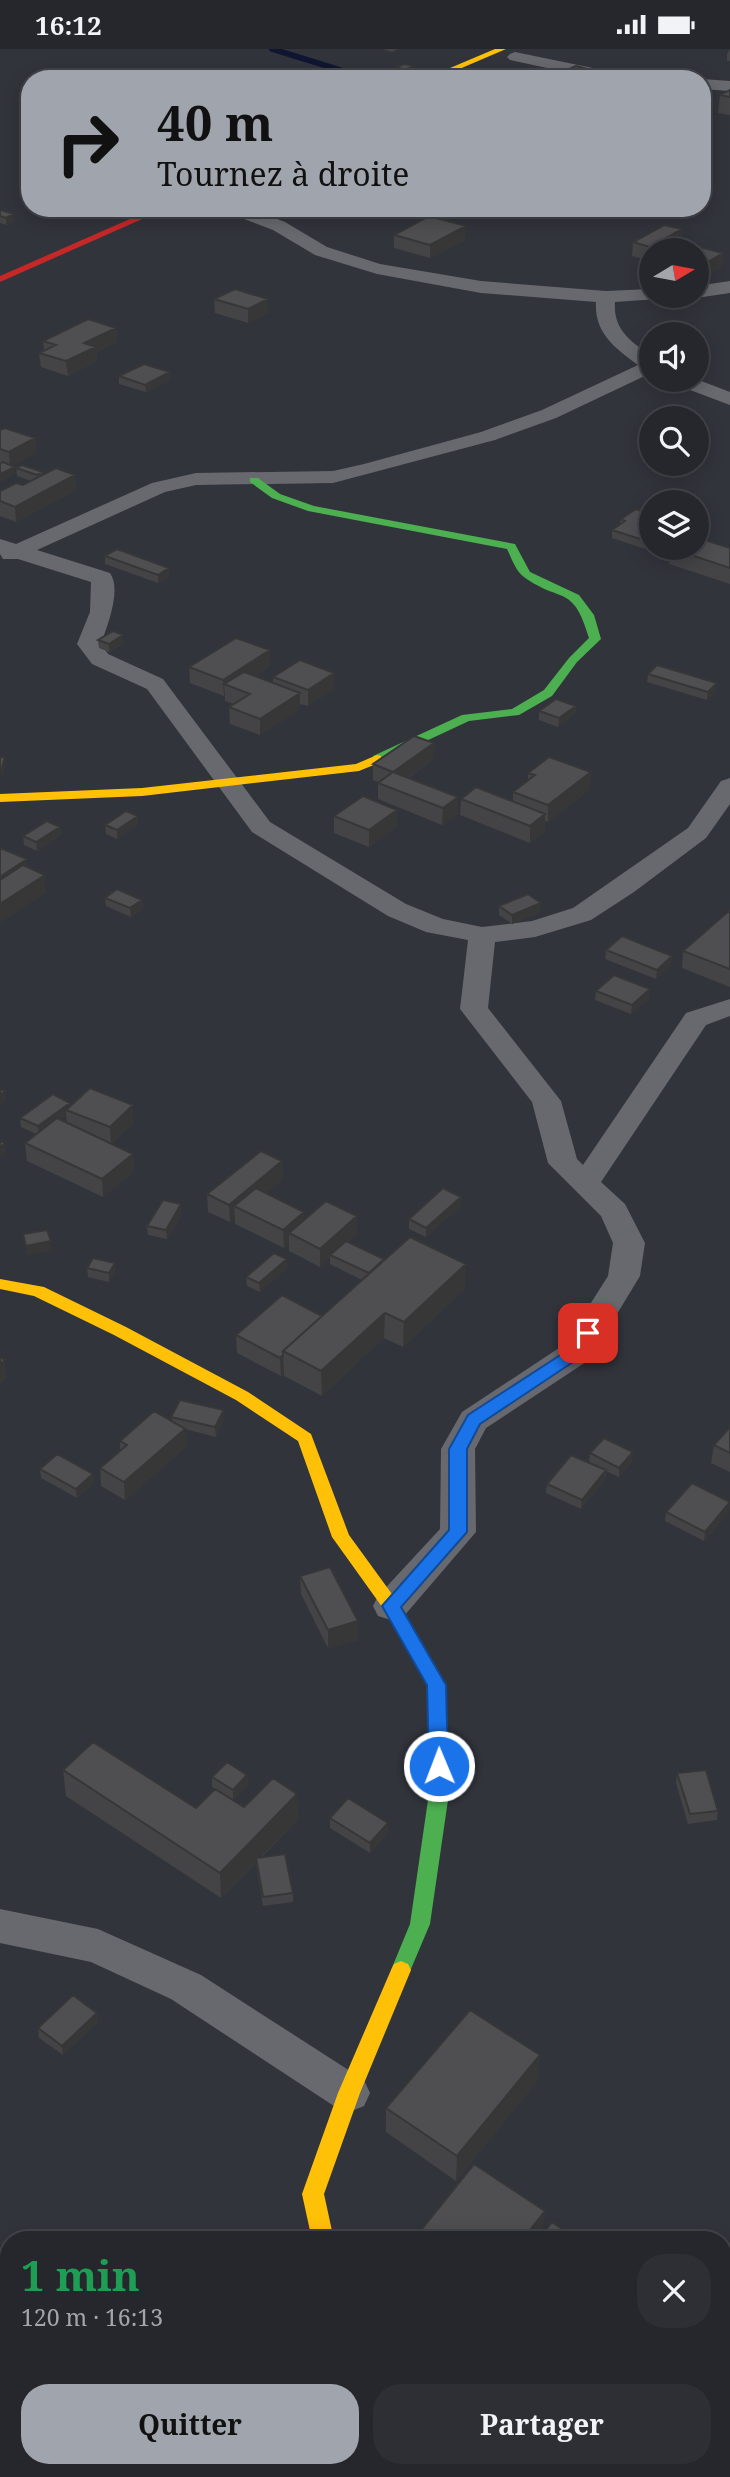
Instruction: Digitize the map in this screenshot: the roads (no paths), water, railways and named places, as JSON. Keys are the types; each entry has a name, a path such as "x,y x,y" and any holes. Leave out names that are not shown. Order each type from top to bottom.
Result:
{"street":[{"path":"456,70 509,53 534,49"},
{"path":"478,70 509,53 583,70"},
{"path":"711,85 730,86"},
{"path":"0,279 142,217"},
{"path":"256,217 279,226 321,251 377,269 481,287 606,297 639,296"},
{"path":"0,262 35,246"},
{"path":"606,297 603,314 609,332 639,356"},
{"path":"6,552 159,487 196,479 333,477 488,436 550,414 639,371"},
{"path":"709,391 730,399"},
{"path":"0,798 142,792 359,767 466,718 515,712 548,694 573,660 595,639 588,615 575,597 526,573 511,546 312,509 276,496 254,480"},
{"path":"6,552 102,578 101,612 89,645 100,659 155,684 231,783 261,827 397,910 436,926 482,935 535,929 582,914 625,886 697,832 730,786"},
{"path":"391,1606 458,1532 458,1449 474,1420 577,1352 624,1276 629,1243 614,1211 563,1163 547,1101 474,1009 482,935"},
{"path":"585,1184 696,1019 730,1007"},
{"path":"0,1284 37,1291 120,1331 242,1396 305,1438 341,1537 391,1606 437,1685 439,1793 420,1924 349,2093 313,2194 321,2231"},
{"path":"0,1926 98,1946 186,1987 349,2093"}],"waterway":[{"path":"272,49 340,70"}]}
